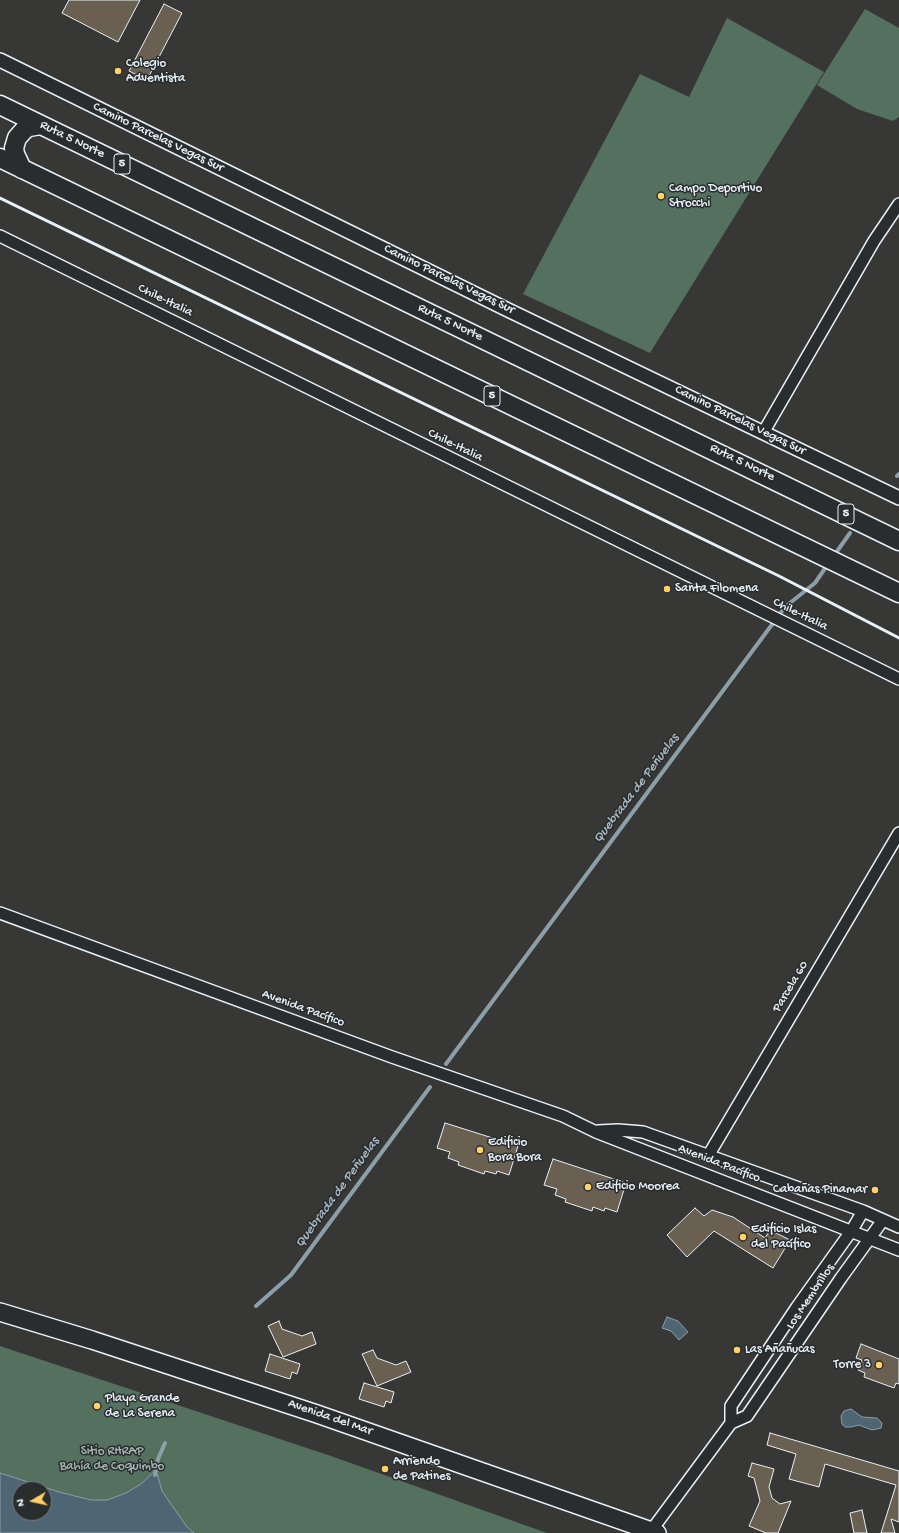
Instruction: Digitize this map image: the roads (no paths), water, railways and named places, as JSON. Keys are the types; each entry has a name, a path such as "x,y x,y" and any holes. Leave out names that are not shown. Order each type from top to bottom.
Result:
{"highway":[{"name":"Ruta 5 Norte","path":"0,105 899,541"},
{"path":"22,169 15,154 14,148 16,138 29,127 41,125"},
{"name":"5","path":"0,158 899,593"}],"main road":[{"name":"Avenida del Mar","path":"0,1312 92,1340 317,1414 654,1532"}],"street":[{"name":"Camino Parcelas Vegas Sur","path":"0,60 899,498"},
{"path":"763,433 874,241 899,204"},
{"name":"Chile-Italia","path":"0,236 899,679"},
{"name":"Parcela 60","path":"708,1156 899,833"},
{"name":"Avenida Pacífico","path":"0,914 392,1057 563,1116 596,1132 871,1237 899,1250"},
{"name":"Avenida Pacífico","path":"596,1132 618,1130 643,1132 863,1211 899,1227"},
{"name":"Los Membrillos","path":"732,1423 731,1406 852,1230 863,1211"},
{"name":"Los Membrillos","path":"654,1532 732,1423 747,1416 841,1278 883,1220"}],"water":[{"path":"667,1317 678,1321 688,1332 679,1340 671,1331 662,1328"},
{"path":"851,1409 862,1417 877,1418 882,1423 881,1428 872,1430 859,1425 845,1427 842,1424 841,1416 844,1411"},
{"path":"156,1470 162,1491 187,1527 194,1533 0,1533 0,1473 25,1481 12,1481 12,1521 52,1521 52,1490 91,1500 107,1500 126,1493 141,1484"}],"waterway":[{"name":"Quebrada de Peñuelas","path":"833,557 850,533"},
{"name":"Quebrada de Peñuelas","path":"446,1064 785,607 815,583 828,564"},
{"name":"Quebrada de Peñuelas","path":"256,1306 291,1275 430,1087"},
{"path":"155,1475 158,1459 165,1443"}],"railway":[{"path":"0,198 779,576 899,638"}],"place":[{"name":"Colegio Adventista","path":"118,71"},
{"name":"Campo Deportivo Strocchi","path":"661,196"},
{"name":"Santa Filomena","path":"667,589"},
{"name":"Edificio Bora Bora","path":"480,1150"},
{"name":"Edificio Moorea","path":"588,1187"},
{"name":"Cabañas Pinamar","path":"875,1190"},
{"name":"Edificio Islas del Pacífico","path":"743,1237"},
{"name":"Las Añañucas","path":"737,1350"},
{"name":"Torre 3","path":"879,1365"},
{"name":"Playa Grande de La Serena","path":"97,1406"},
{"name":"Arriendo de Patines","path":"385,1469"}],"park label":[{"name":"Sitio RHRAP Bahía de Coquimbo","path":"112,1460"}]}
